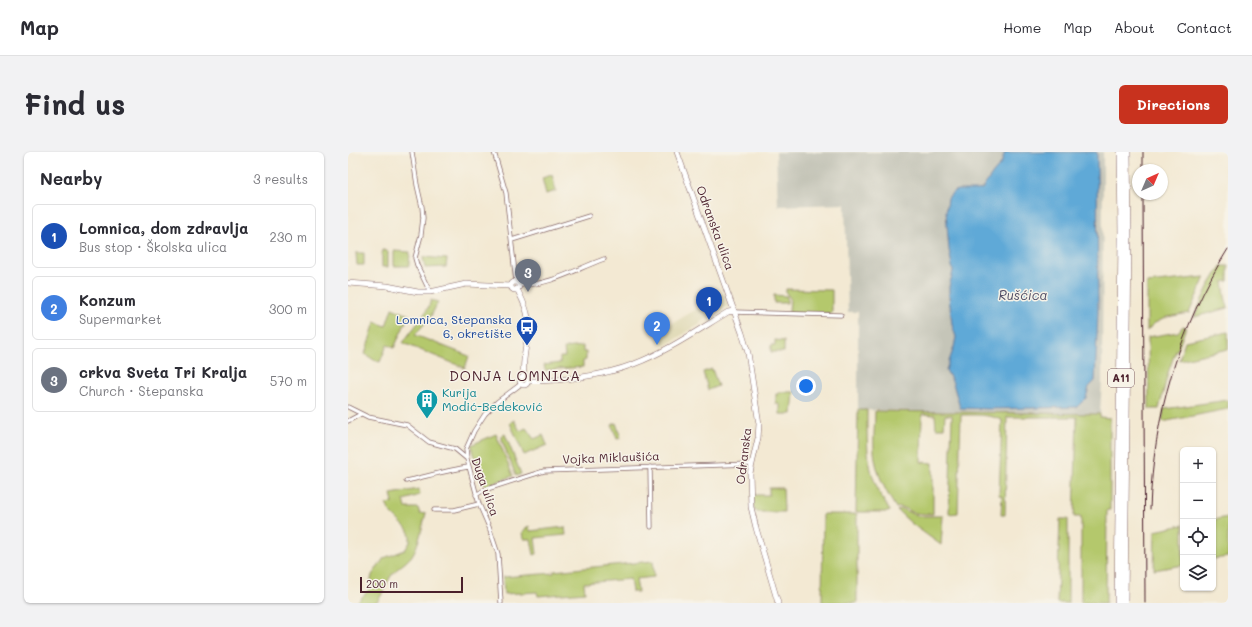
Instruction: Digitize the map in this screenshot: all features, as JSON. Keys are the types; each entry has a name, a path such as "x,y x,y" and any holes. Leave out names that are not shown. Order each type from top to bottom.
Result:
{"highway":[{"name":"A11","path":"1118,603 1122,237 1121,152"},
{"name":"A11","path":"1124,603 1128,237 1127,152"}],"street":[{"path":"412,152 423,218 422,235 415,258 417,266 430,292"},
{"path":"467,459 467,445 482,417 497,402 521,384 525,385 526,379 523,356 528,331 528,317 517,285 506,193 494,152"},
{"name":"Odranska ulica","path":"677,152 734,312"},
{"path":"512,240 589,216"},
{"path":"517,285 534,285 546,282 604,259"},
{"path":"348,283 387,286 411,291 430,292 466,284 511,286 513,290 517,285"},
{"path":"526,379 596,374 620,369 653,356 728,312 841,315"},
{"name":"Odranska","path":"734,312 748,353 758,417 758,432 751,464 750,490 752,512 778,603"},
{"name":"Duga ulica","path":"348,407 360,414 407,426 429,442 455,449 467,459 473,486 492,534 498,554 501,603"},
{"path":"348,421 360,414"},
{"name":"Vojka Miklaušića","path":"476,495 484,490 544,471 751,464"},
{"path":"406,480 439,474 446,470 469,467"},
{"path":"650,467 651,527"},
{"path":"473,486 484,490"},
{"path":"434,510 454,510 479,504"}],"shaded area":[{"path":"776,152 1103,152 1102,380 1100,414 858,410 858,312 848,312 845,204 778,206"},
{"path":"724,293 728,306 700,322 700,324 664,346 656,333"}],"green space":[{"path":"552,175 556,191 546,194 542,178"},
{"path":"382,250 388,251 388,267 382,267"},
{"path":"394,251 410,252 409,266 394,266"},
{"path":"356,253 364,253 364,265 357,265"},
{"path":"423,257 447,259 446,267 425,268"},
{"path":"1221,266 1228,266 1228,281 1223,282 1228,308 1194,317 1208,287"},
{"path":"1205,277 1189,313 1167,317 1153,324 1147,331 1147,283"},
{"path":"786,289 832,290 832,313 789,313 790,298 786,293"},
{"path":"774,295 787,296 787,303 774,303"},
{"path":"431,300 438,302 431,316 415,335 469,356 465,368 403,343 426,312"},
{"path":"392,308 409,315 394,348 387,345 380,362 365,354 375,322 386,326"},
{"path":"1183,326 1186,327 1168,373 1159,409 1149,409 1148,337 1178,332"},
{"path":"1228,332 1228,349 1179,360 1185,341"},
{"path":"775,340 784,341 784,352 771,352 771,345 775,345"},
{"path":"583,346 583,352 586,352 586,360 583,361 583,367 545,370 544,365 560,363 560,357 565,357 564,348"},
{"path":"712,369 718,386 708,390 703,372"},
{"path":"779,392 794,392 792,414 780,414 780,404 776,404 776,394 779,394"},
{"path":"1228,400 1228,409 1162,422 1164,409"},
{"path":"858,410 867,410 867,439 872,474 876,486 890,511 888,512 856,512"},
{"path":"875,411 1100,414 1100,417 1110,418 1110,510 1107,510 1106,603 1081,603 1081,517 1074,517 1077,417 1007,417 1005,515 1001,515 1002,496 999,495 1002,420 987,416 961,415 958,513 949,514 952,415 945,415 944,428 936,428 935,415 922,414 921,462 933,463 933,514 926,514 915,513 901,507 896,508 885,488 875,460"},
{"path":"514,420 520,431 526,428 534,439 543,435 547,445 524,455 510,423"},
{"path":"616,423 621,438 617,439 612,425"},
{"path":"496,434 513,476 485,486 471,445"},
{"path":"505,434 521,474 516,476 502,441 502,436"},
{"path":"769,488 783,488 784,512 757,512 754,509 752,495 769,495"},
{"path":"419,489 420,495 404,500 406,508 418,508 420,514 426,513 414,553 393,573 376,603 356,603 369,590 372,575 384,558 405,550 410,542 410,535 407,529 390,512 386,504 393,503 391,494"},
{"path":"902,509 917,516 943,516 941,545 912,524 897,510"},
{"path":"823,514 857,514 857,603 822,603"},
{"path":"1228,517 1228,557 1216,559 1216,519"},
{"path":"1060,519 1068,519 1068,603 1057,603"},
{"path":"529,526 530,531 565,527 566,535 535,538 537,554 534,555 531,539 523,539 522,532"},
{"path":"1180,526 1180,566 1154,570 1155,531"},
{"path":"653,561 654,577 636,579 638,592 632,592 630,579 584,583 585,592 538,596 537,592 504,594 503,577 554,573 554,571"}],"water":[{"name":"Rušćica","path":"1005,152 1097,152 1098,312 1095,381 1089,387 1086,398 1077,407 989,409 960,408 953,383 946,370 956,337 952,325 949,296 949,287 953,271 949,250 946,212 948,198 957,190 982,189 1001,164"}],"railway":[{"path":"1143,152 1143,164"},
{"path":"1143,200 1145,603"},
{"path":"1150,509 1152,475 1157,441 1163,407 1172,374 1183,341 1196,310 1228,249"}],"place":[{"name":"crkva Sveta Tri Kralja","path":"528,292"},
{"name":"Lomnica, dom zdravlja","path":"709,320"},
{"name":"Konzum","path":"657,345"},
{"name":"Lomnica, Stepanska 6, okretište","path":"527,346"},
{"name":"Kurija Modić-Bedeković","path":"427,420"}],"district":[{"name":"DONJA LOMNICA","path":"515,376"}]}
